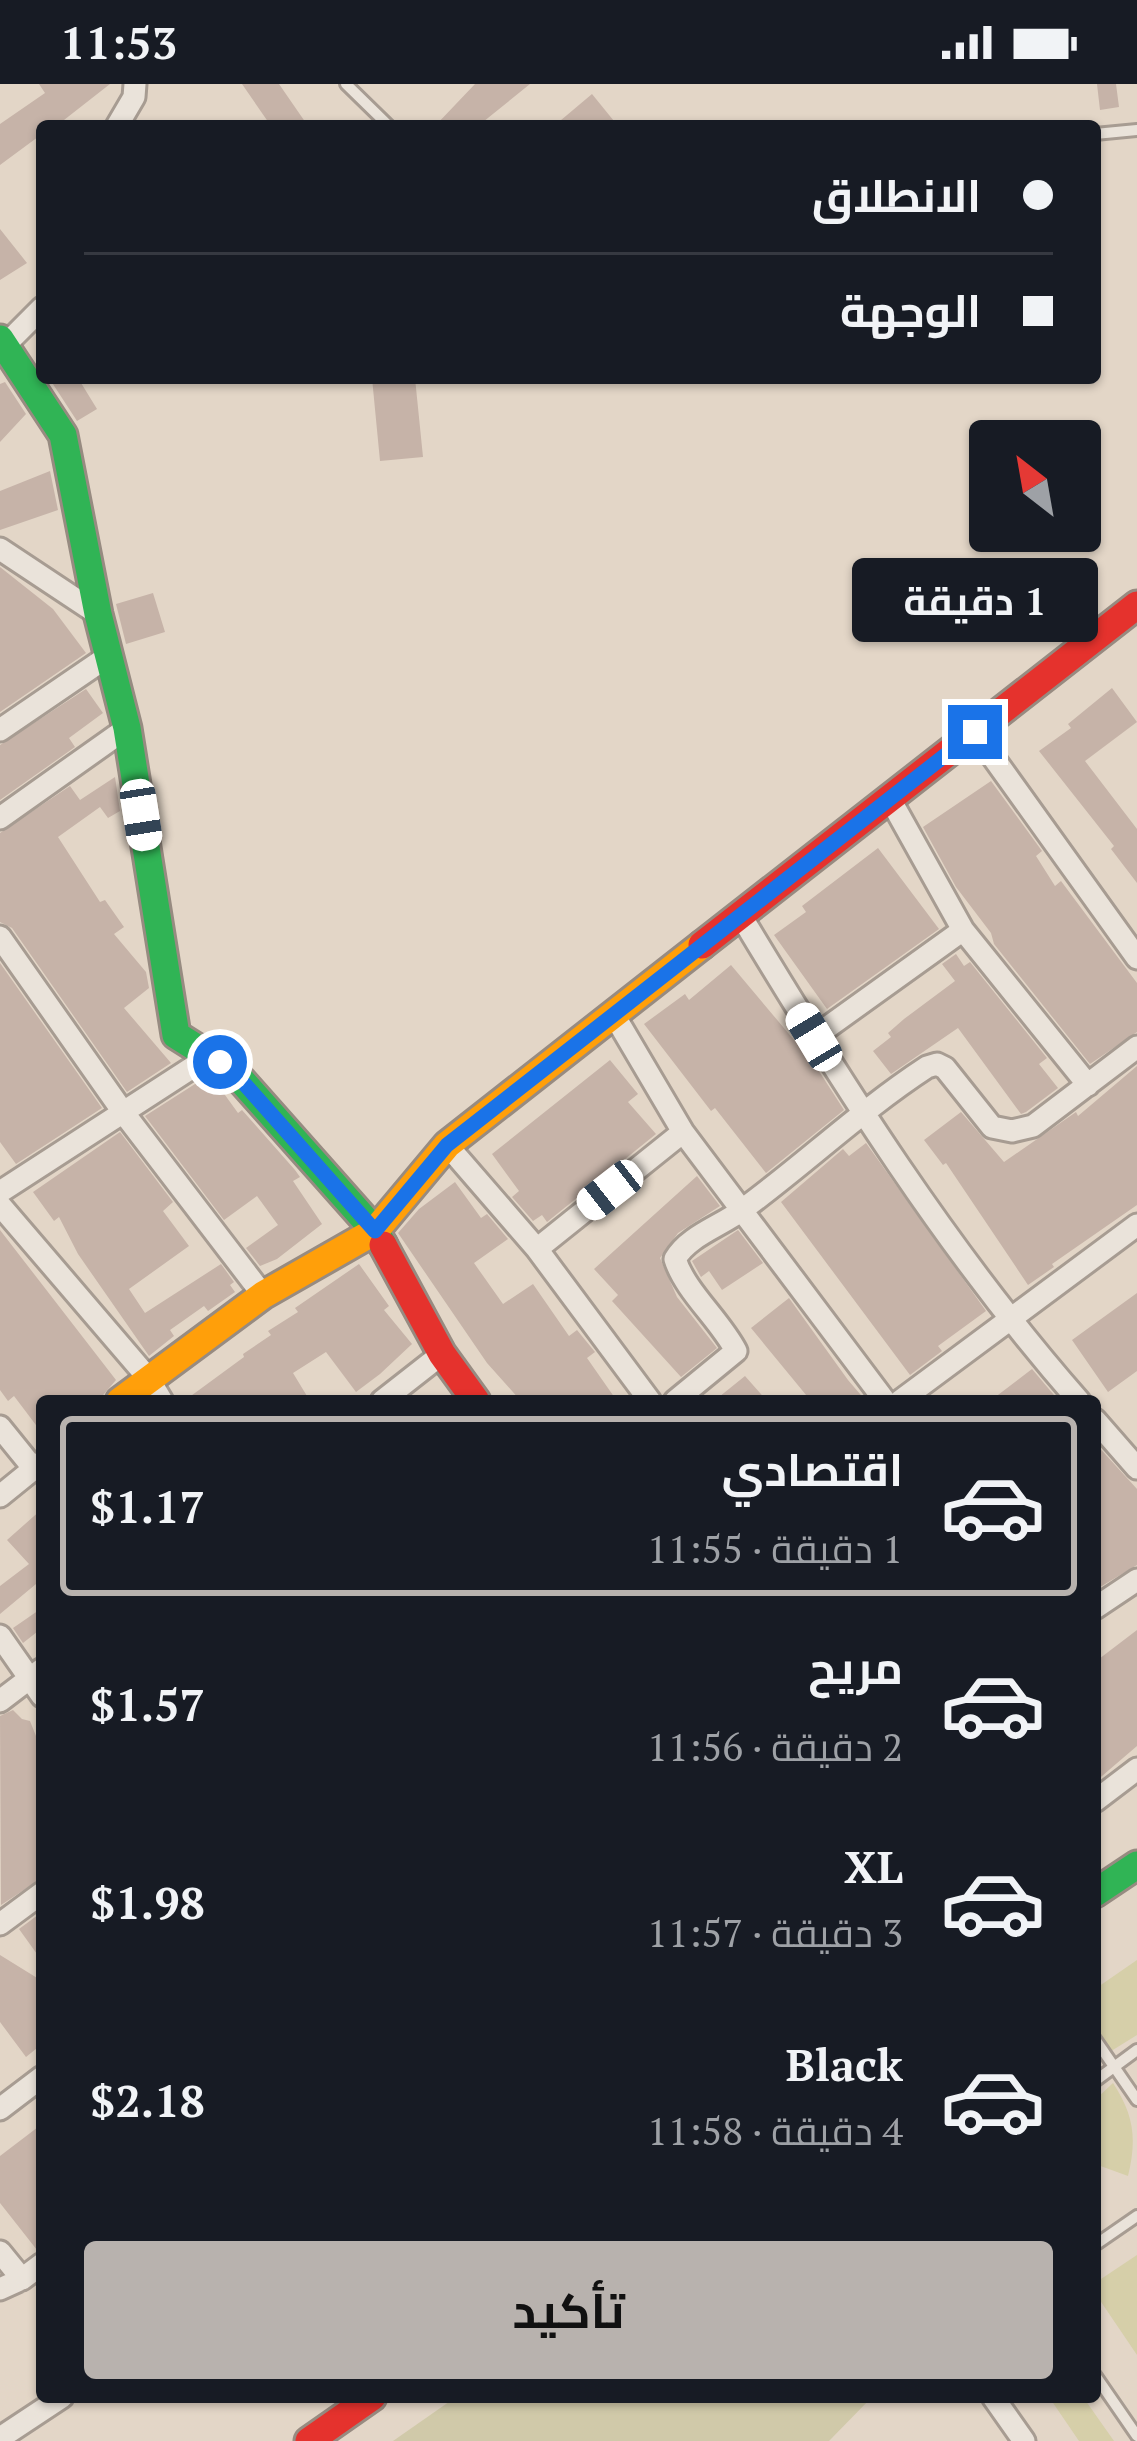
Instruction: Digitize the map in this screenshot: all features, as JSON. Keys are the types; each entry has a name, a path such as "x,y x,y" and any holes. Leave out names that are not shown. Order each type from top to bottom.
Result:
{"street":[{"path":"121,120 134,97 135,84"},
{"path":"36,314 2,345 63,435 107,657 127,728 176,1035 233,1071 375,1231 442,1354 472,1395"},
{"path":"0,549 98,614"},
{"path":"0,1205 155,1390 263,1295 375,1231 447,1145 1137,605"},
{"path":"0,730 107,657"},
{"path":"0,818 127,728"},
{"path":"975,732 1137,958"},
{"path":"890,799 963,930 1088,1084"},
{"path":"740,916 814,1037 1007,1320 1073,1395"},
{"path":"814,1037 963,930"},
{"path":"0,937 123,1112 263,1295"},
{"path":"614,1015 683,1132 880,1395"},
{"path":"682,1395 736,1351 714,1313 682,1277 675,1259 683,1248 741,1211 864,1112 938,1064 992,1127 1000,1130 1034,1126 1137,1047"},
{"path":"0,1192 210,1056"},
{"path":"537,1249 683,1132"},
{"path":"447,1145 537,1249 646,1395"},
{"path":"908,1395 1137,1225"},
{"path":"390,1395 442,1354"},
{"path":"0,1427 36,1464"},
{"path":"1101,1427 1137,1468"},
{"path":"0,1496 36,1468"},
{"path":"1101,1604 1137,1580"},
{"path":"0,1636 36,1679"},
{"path":"0,1701 36,1682"},
{"path":"1101,1796 1137,1769"},
{"path":"1101,1890 1137,1864"},
{"path":"0,1924 36,1897"},
{"path":"0,2109 36,2082"},
{"path":"0,2252 22,2279"},
{"path":"0,2288 36,2268"},
{"path":"0,2438 53,2403"},
{"path":"309,2441 363,2403"},
{"path":"997,2403 1024,2441"}],"lane":[{"path":"346,84 383,120"},
{"path":"1101,133 1137,130"},
{"path":"1101,2048 1137,2100"},
{"path":"1101,2076 1137,2050"},
{"path":"1101,2242 1137,2216"},
{"path":"1101,2384 1137,2436"}],"shaded area":[{"path":"1137,1960 1137,2035 1101,2057 1101,1985"},
{"path":"1113,2083 1125,2106 1132,2128 1128,2176 1101,2166 1101,2094"},
{"path":"1137,2255 1137,2355 1101,2302 1101,2279"},
{"path":"447,2403 866,2403 829,2441 393,2441"},
{"path":"1053,2403 1087,2403 1114,2441 1079,2441"}],"building":[{"path":"39,84 110,84 64,120 36,120 36,138 0,165 0,124 45,93"},
{"path":"242,84 279,84 304,120 267,120"},
{"path":"475,84 530,84 485,120 441,120"},
{"path":"1097,84 1116,84 1119,107 1100,110"},
{"path":"592,94 613,120 561,120"},
{"path":"0,229 27,263 0,280"},
{"path":"5,382 26,414 0,442 0,384"},
{"path":"53,384 82,384 97,409 77,421"},
{"path":"373,384 416,384 423,457 380,461"},
{"path":"50,471 58,510 0,530 0,491"},
{"path":"0,567 53,609 86,653 0,712"},
{"path":"153,593 165,632 126,644 116,604"},
{"path":"1112,688 1137,722 1085,761 1137,829 1137,883 1039,751"},
{"path":"86,689 103,713 69,738 75,747 0,800 0,745"},
{"path":"115,777 120,811 108,818 100,807 58,837 100,902 105,900 124,927 114,934 146,972 149,988 124,1008 171,1063 127,1092 12,928 0,922 0,833 70,786 80,800"},
{"path":"991,781 1042,851 1036,856 1055,886 1061,881 1137,983 1137,1032 1090,1064 994,944 923,827"},
{"path":"878,848 939,929 827,1009 774,935 806,912 802,906"},
{"path":"956,954 964,966 970,962 1047,1058 1039,1064 1058,1088 1026,1112 1021,1114 958,1028 891,1074 873,1051 904,1019 955,981 942,964"},
{"path":"0,963 102,1108 16,1164 0,1142"},
{"path":"731,965 815,1065 844,1110 766,1173 644,1024 685,994 689,1000"},
{"path":"610,1060 638,1094 628,1102 656,1134 547,1222 542,1215 533,1221 512,1197 519,1191 492,1154"},
{"path":"1137,1066 1137,1205 1028,1285 946,1163 924,1140 961,1112 1004,1162 1076,1112 1078,1116"},
{"path":"206,1077 295,1170 300,1177 293,1181 322,1224 277,1259 260,1266 246,1248 278,1225 257,1196 224,1220 145,1116"},
{"path":"120,1132 173,1202 163,1211 189,1246 129,1289 145,1313 221,1264 234,1282 230,1285 235,1292 170,1330 174,1336 149,1356 78,1254 59,1217 54,1221 33,1192"},
{"path":"866,1143 986,1311 938,1346 942,1351 910,1375 781,1202 843,1149 849,1156"},
{"path":"697,1176 720,1206 678,1233 660,1258 677,1297 717,1348 681,1377 612,1301 618,1295 594,1269"},
{"path":"455,1182 481,1218 487,1214 508,1239 474,1263 503,1304 533,1284 569,1336 577,1330 595,1352 587,1358 613,1395 516,1395 487,1363 398,1233 419,1209"},
{"path":"0,1230 116,1380 103,1395 36,1395 36,1425 14,1396 8,1401 0,1390"},
{"path":"738,1230 763,1263 722,1290 709,1271 701,1277 692,1261"},
{"path":"359,1264 389,1306 384,1310 412,1344 356,1392 326,1352 293,1373 306,1395 192,1395 271,1335 268,1331 298,1312 295,1308"},
{"path":"1137,1293 1137,1371 1108,1392 1072,1340"},
{"path":"789,1298 861,1395 806,1395 751,1328"},
{"path":"1032,1369 1054,1395 998,1395"},
{"path":"745,1376 762,1395 721,1395"},
{"path":"1101,1450 1137,1489 1137,1565 1101,1586"},
{"path":"36,1514 36,1584 0,1614 0,1586 29,1564 7,1540"},
{"path":"36,1612 36,1633 23,1643 13,1628"},
{"path":"1137,1630 1137,1746 1101,1777 1101,1657"},
{"path":"13,1710 30,1721 36,1736 36,1882 1,1905 0,1716"},
{"path":"36,1916 36,1953 19,1929"},
{"path":"0,1955 36,1977 36,2049 26,2057 0,2022"},
{"path":"36,2129 36,2249 0,2203 0,2156"}],"traffic: fast":[{"path":"0,339 63,435 98,614 127,728 176,1035 233,1071 383,1245"},
{"path":"1101,1889 1137,1865"}],"traffic: slow":[{"path":"128,1395 263,1295 375,1231 447,1145 702,945"}],"traffic: jam":[{"path":"702,945 1137,605"},
{"path":"383,1245 442,1354 472,1395"},
{"path":"309,2441 363,2403"}],"route":[{"path":"220,1062 375,1231 447,1145 975,732"}]}
